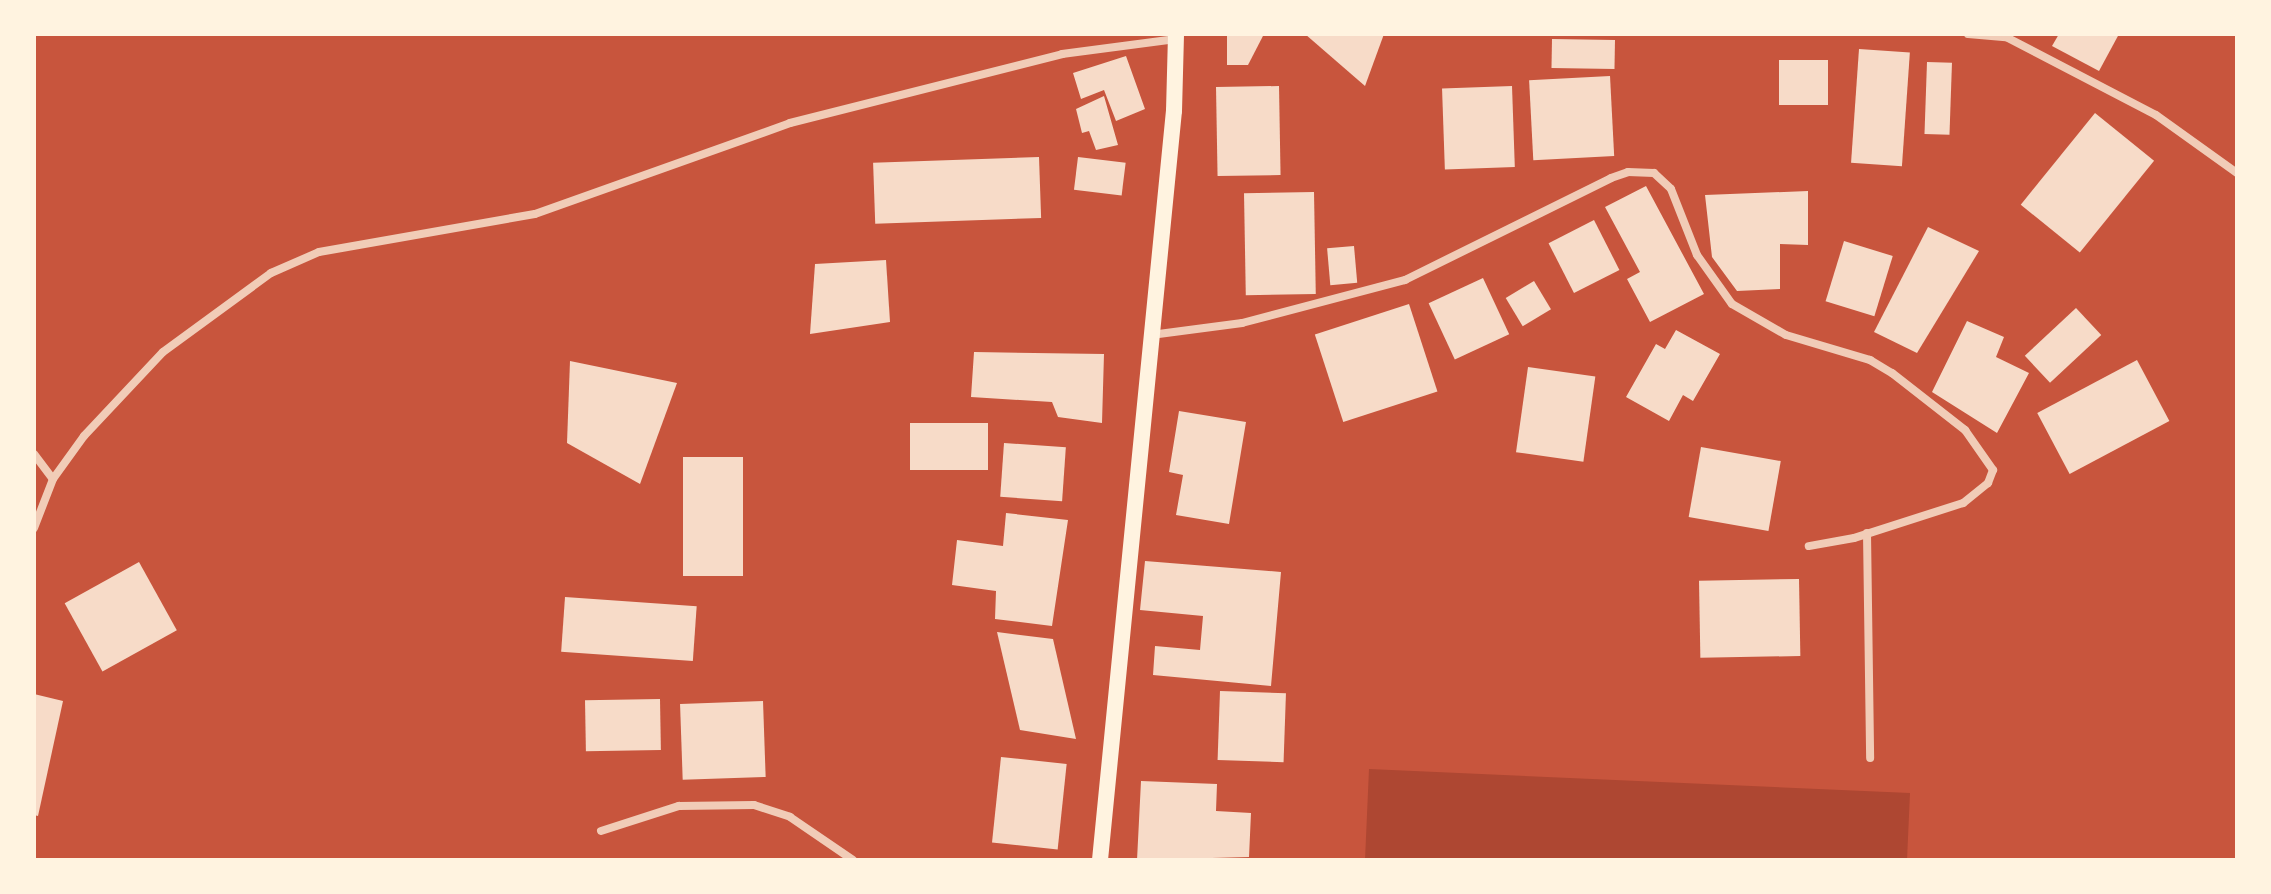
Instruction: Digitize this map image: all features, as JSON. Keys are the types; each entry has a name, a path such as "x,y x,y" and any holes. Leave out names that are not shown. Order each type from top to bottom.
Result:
{"main road":[{"path":"1100,860 1176,36"}],"street":[{"path":"1968,34 2008,36 2156,115 2237,173"},
{"path":"34,528 53,479 84,436 163,352 271,273 319,252 535,214 790,123 1062,54 1176,36"},
{"path":"1150,336 1242,323 1379,289 1450,261 1611,178 1628,172 1654,173 1671,189 1697,255 1732,304 1786,335 1870,360 1965,430 1984,450 1993,470 1977,495 1867,533 1809,546"},
{"path":"34,454 53,479"},
{"path":"1867,533 1870,758"},
{"path":"601,831 679,806 754,805 790,817 853,860"}],"shaded area":[{"path":"1369,769 1910,793 1907,860 1365,860"}],"building":[{"path":"1227,34 1264,34 1248,65 1227,65"},
{"path":"1305,34 1384,34 1365,86"},
{"path":"2059,34 2119,34 2099,71 2052,46"},
{"path":"1552,39 1615,40 1614,69 1551,68"},
{"path":"1859,49 1910,53 1902,166 1851,163"},
{"path":"1126,56 1145,109 1116,121 1104,90 1081,99 1073,73"},
{"path":"1779,60 1828,60 1828,105 1779,105"},
{"path":"1927,62 1952,63 1949,135 1924,134"},
{"path":"1610,76 1614,156 1533,160 1529,80"},
{"path":"1279,86 1281,175 1218,176 1216,87"},
{"path":"1512,86 1515,167 1445,169 1442,88"},
{"path":"1104,96 1118,145 1096,150 1089,131 1082,133 1076,109"},
{"path":"2095,113 2154,161 2080,253 2021,205"},
{"path":"1039,157 1041,218 875,224 873,163"},
{"path":"1078,157 1126,163 1122,196 1074,190"},
{"path":"1646,186 1704,294 1650,322 1627,279 1640,272 1605,207"},
{"path":"1808,191 1808,245 1780,244 1780,289 1737,291 1712,257 1705,195"},
{"path":"1314,192 1316,294 1246,295 1244,193"},
{"path":"1594,220 1619,270 1574,293 1549,243"},
{"path":"1928,227 1979,251 1917,353 1874,332"},
{"path":"1844,241 1893,256 1874,316 1826,301"},
{"path":"1354,246 1357,283 1330,285 1327,248"},
{"path":"886,260 890,322 810,334 815,264"},
{"path":"1483,278 1509,334 1455,360 1429,303"},
{"path":"1534,281 1551,309 1523,326 1506,298"},
{"path":"1409,304 1437,391 1343,422 1315,335"},
{"path":"2076,308 2101,335 2050,383 2025,356"},
{"path":"1967,321 2004,337 1996,357 2029,373 1997,433 1932,392"},
{"path":"1676,330 1720,354 1693,401 1683,395 1669,421 1626,397 1656,344 1665,349"},
{"path":"974,352 1104,354 1102,423 1058,417 1052,402 971,397"},
{"path":"2137,360 2169,421 2070,474 2037,413"},
{"path":"570,361 677,383 640,484 567,443"},
{"path":"1528,367 1595,376 1583,462 1516,452"},
{"path":"1179,411 1246,422 1229,524 1176,515 1183,475 1169,472"},
{"path":"910,423 988,423 988,470 910,470"},
{"path":"1004,443 1066,447 1062,501 1000,497"},
{"path":"1701,447 1781,461 1768,531 1689,517"},
{"path":"683,457 743,457 743,576 683,576"},
{"path":"1006,513 1068,520 1052,626 995,619 996,591 952,585 957,540 1003,546"},
{"path":"1145,561 1281,572 1271,686 1153,675 1155,646 1200,650 1203,616 1140,610"},
{"path":"139,562 177,630 102,671 65,603"},
{"path":"1799,579 1800,656 1700,658 1699,581"},
{"path":"565,597 697,606 693,661 561,652"},
{"path":"997,632 1053,639 1076,739 1020,730"},
{"path":"1220,691 1286,693 1284,762 1218,760"},
{"path":"34,694 63,701 38,816 34,815"},
{"path":"660,699 661,750 586,751 585,700"},
{"path":"763,701 766,777 683,780 680,704"},
{"path":"1001,757 1067,764 1058,849 992,843"},
{"path":"1141,781 1217,784 1216,811 1251,813 1249,857 1137,860"}]}
